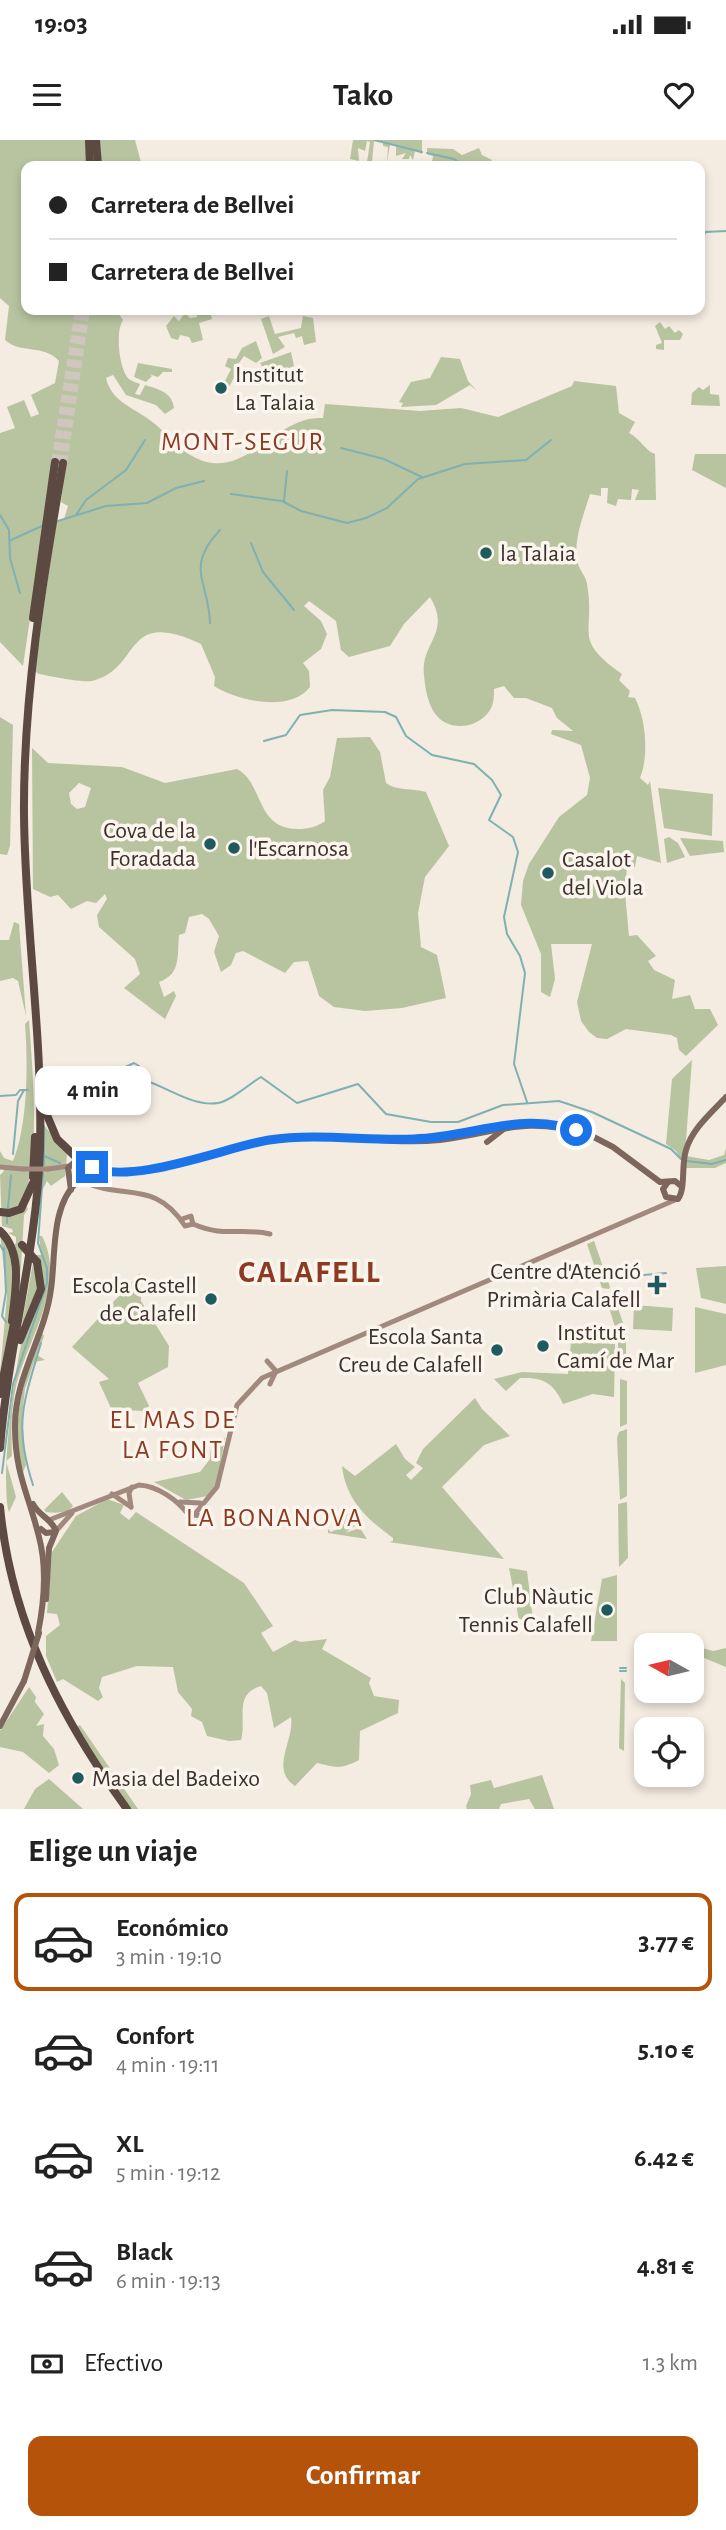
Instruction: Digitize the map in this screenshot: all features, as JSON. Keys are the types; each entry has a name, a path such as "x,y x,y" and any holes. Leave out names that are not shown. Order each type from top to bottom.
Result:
{"highway":[{"path":"89,140 93,161"},
{"path":"94,161 96,140"},
{"path":"0,1394 25,1255 33,1183 35,1072 19,810 22,722 59,462"},
{"path":"0,1448 34,1231 39,1163 40,1092 24,825 26,733 32,646"},
{"path":"40,1092 52,1131 66,1150 78,1159"},
{"path":"0,1212 12,1213 21,1209 33,1183"},
{"path":"0,1230 22,1245 37,1262 41,1289 11,1366"},
{"path":"0,1230 11,1243 15,1258 10,1338"},
{"path":"0,1507 16,1599 36,1657 73,1728 127,1809"},
{"path":"0,1549 16,1616 35,1666 73,1737 121,1809"}],"main road":[{"path":"663,1191 675,1183 692,1135 726,1097"},
{"path":"403,1140 450,1137 534,1123"},
{"path":"490,1129 492,1137 508,1127 534,1123"},
{"path":"450,1137 499,1124 567,1126 613,1147 660,1182 675,1183"},
{"path":"74,1176 101,1170 149,1169 282,1138 403,1140 480,1133 486,1143"},
{"path":"78,1159 89,1172"},
{"path":"44,1608 47,1563 41,1529 19,1475 15,1441 19,1387 48,1307 57,1228 71,1190 78,1159"},
{"path":"647,1173 667,1199 675,1200 682,1193 675,1183"},
{"path":"0,1724 23,1681 39,1633 49,1548 55,1532 49,1520 30,1503"},
{"path":"30,1503 43,1560"},
{"path":"39,1633 43,1560 41,1529 49,1520"},
{"path":"41,1529 46,1533 55,1532"}],"street":[{"path":"0,1168 57,1170 96,1187 144,1193 160,1200 182,1219 185,1226 193,1224 217,1233 247,1228 270,1234"},
{"path":"89,1172 90,1183 96,1187"},
{"path":"659,1206 663,1191"},
{"path":"186,1506 187,1513 196,1510 218,1484 233,1414 246,1392 269,1374 675,1200"},
{"path":"270,1384 267,1362 276,1370"},
{"path":"246,1392 270,1384 276,1370"},
{"path":"49,1520 132,1486 152,1487 196,1510"},
{"path":"113,1494 131,1507 129,1493 132,1486"},
{"path":"55,1532 75,1511"}],"green space":[{"path":"0,140 135,140 141,161 21,161 21,315 120,315 123,320 119,333 121,359 129,379 140,384 135,394 140,395 145,385 168,395 174,408 165,414 156,405 126,395 113,375 106,378 109,386 122,402 152,422 187,453 207,462 225,463 257,448 288,427 305,420 323,418 325,404 420,411 461,408 498,417 572,386 574,381 616,386 619,413 635,422 629,433 655,454 656,500 635,500 639,490 632,489 631,500 618,499 616,506 607,503 608,488 601,488 601,496 590,494 576,547 579,567 587,584 591,643 606,662 622,674 619,680 630,691 628,697 635,698 644,727 645,759 640,778 648,785 650,781 661,863 637,856 635,867 627,866 625,893 629,936 637,935 656,956 648,961 654,970 675,980 672,999 690,995 695,1009 710,1009 718,1025 686,1056 679,1050 677,1038 671,1035 626,1029 607,1039 597,1038 589,1032 581,1021 577,1002 592,944 551,944 555,979 550,997 541,992 541,954 521,905 523,881 529,864 559,817 587,795 590,778 581,745 551,734 552,730 573,731 557,718 552,708 526,698 514,698 504,686 494,689 490,710 479,721 457,726 437,716 429,702 424,675 426,654 438,620 430,597 404,624 390,646 349,657 341,650 336,621 309,601 304,606 321,621 327,634 321,649 303,663 309,671 310,687 290,700 250,700 214,686 215,677 201,644 175,634 157,632 145,636 108,674 92,681 39,674 34,671 56,525 57,521 64,519 68,506 61,502 65,463 53,461 23,666 0,642 0,433 15,428 7,407 24,400 31,417 39,414 31,395 55,383 59,361 46,353 18,347 5,340 9,306 0,298"},
{"path":"353,140 422,140 422,154 415,151 413,160 410,155 409,159 402,159 406,153 396,156 396,146 390,144 387,161 388,147 383,146 383,142 374,141 372,161 367,161 370,142 367,141 365,151 358,148 359,161 350,159"},
{"path":"427,148 453,149 462,155 479,148 482,155 492,160 432,161 433,156 427,154"},
{"path":"184,315 211,315 212,319 199,323 203,340 192,343 189,337 180,335 178,340 171,338 166,326 174,316 179,321"},
{"path":"269,316 275,334 301,328 303,316 313,318 316,342 304,345 302,336 296,338 294,333 278,337 285,347 273,354 261,319"},
{"path":"660,322 665,329 669,326 675,333 679,330 683,334 680,340 664,340 664,350 656,349 656,345 662,343 655,326"},
{"path":"256,341 262,358 256,363 244,356 234,370 237,372 224,396 219,393 231,369 225,366 228,358 236,359 242,348"},
{"path":"291,352 294,366 265,378 268,374 260,363"},
{"path":"441,357 460,359 468,381 477,391 470,385 436,405 401,407 403,403 399,402 411,382 430,378"},
{"path":"138,363 172,369 172,372 163,372 158,377 149,374 152,376 146,382 134,377"},
{"path":"710,385 710,394 719,395 720,406 691,405 692,393 699,387 703,390"},
{"path":"695,454 726,454 726,488 692,470"},
{"path":"0,717 13,725 10,846 7,855 0,854"},
{"path":"370,737 380,752 386,783 394,787 426,792 449,846 425,877 418,913 421,947 437,955 446,998 402,1008 365,1011 334,1007 319,996 308,961 294,962 285,973 243,951 236,953 231,965 221,972 214,952 219,936 209,919 202,914 189,917 185,933 179,935 178,957 174,969 166,979 159,982 164,997 174,991 176,996 165,1019 124,988 140,974 135,959 99,927 97,915 107,899 105,894 96,903 87,901 71,909 58,895 50,897 33,889 32,748 48,763 122,767 165,783 237,769 252,784 274,822 284,827 302,829 325,821 323,790 330,777 337,738","holes":["79,783 91,788 85,807 77,809 71,804 69,793"]},
{"path":"658,788 713,794 712,836 664,828"},
{"path":"669,837 678,843 685,857 667,863 664,839"},
{"path":"680,838 723,841 724,852 690,856"},
{"path":"14,922 19,924 26,1016 18,981 13,978 0,981 0,940 9,940"},
{"path":"29,1020 34,1135 24,1202 28,1209 24,1215 21,1267 0,1374 7,1296 0,1233 14,1245 16,1237 8,1233 13,1232 12,1229 2,1226 0,1175 4,1171 0,1165 0,1151 4,1158 13,1161 22,1130 26,1075 25,1024"},
{"path":"692,1060 686,1140 681,1160 676,1151 666,1144 672,1079"},
{"path":"44,1125 67,1154 65,1176 51,1186 47,1181 42,1191"},
{"path":"726,1148 726,1163 715,1168 685,1168 686,1156 709,1160 724,1155"},
{"path":"39,1236 42,1236 49,1255 48,1292 16,1386 12,1456 7,1460 13,1393 26,1327 22,1322 33,1263 36,1255 41,1255"},
{"path":"594,1241 609,1289 602,1288 587,1244"},
{"path":"726,1266 726,1304 701,1298 696,1268"},
{"path":"140,1273 141,1301 169,1346 168,1367 138,1383 149,1406 145,1411 123,1410 115,1417 99,1382 109,1379 72,1347"},
{"path":"608,1304 617,1305 626,1332 626,1371 618,1369 618,1337"},
{"path":"634,1305 673,1308 672,1331 633,1329"},
{"path":"695,1307 726,1314 726,1365 695,1373"},
{"path":"42,1333 44,1336 37,1355 45,1360 34,1362 25,1389 22,1416 26,1465 23,1472 17,1436 20,1401"},
{"path":"571,1342 615,1344 614,1397 593,1394 563,1404 552,1386 541,1380 520,1378 506,1391 494,1379 522,1372 568,1374"},
{"path":"620,1379 627,1381 627,1424 620,1427"},
{"path":"475,1398 482,1409 510,1436 484,1445 442,1487 504,1559 389,1542 393,1541 393,1538 366,1515 353,1498 342,1466 355,1476 396,1444 405,1459 415,1467 406,1475 411,1480 423,1468 416,1463 423,1449"},
{"path":"627,1429 627,1496 620,1500 617,1438 619,1432"},
{"path":"212,1438 225,1438 217,1483 208,1496 186,1500 154,1482 200,1472 210,1459"},
{"path":"7,1464 16,1497 9,1512 7,1498"},
{"path":"62,1492 73,1506 64,1512 46,1512 44,1510"},
{"path":"107,1499 124,1505 120,1513 129,1520 136,1512 244,1583 273,1626 261,1633 273,1652 295,1640 301,1642 327,1639 322,1649 371,1678 369,1683 374,1696 399,1700 398,1713 360,1731 359,1760 338,1767 317,1763 295,1786 288,1779 283,1763 291,1717 274,1728 267,1693 261,1686 252,1690 244,1701 241,1740 229,1741 207,1736 202,1722 191,1716 192,1709 178,1692 173,1667 137,1666 102,1677 99,1688 103,1697 98,1701 63,1679 57,1682 46,1656 46,1636 60,1625 57,1614 47,1613 52,1552 76,1516"},
{"path":"627,1502 628,1558 619,1567 618,1504"},
{"path":"349,1513 356,1525 345,1533 360,1528 367,1539 328,1533 328,1529 331,1532 340,1528 337,1520"},
{"path":"509,1568 527,1571 533,1619 519,1620"},
{"name":"Club Nàutic Tennis Calafell","path":"617,1575 617,1641 591,1641 602,1579"},
{"path":"704,1648 713,1651 726,1648 726,1667 704,1658"},
{"path":"621,1679 625,1683 624,1751 619,1748"},
{"path":"29,1687 44,1714 36,1726 44,1724 43,1736 54,1749 59,1765 49,1773 23,1752 0,1747 0,1731"},
{"path":"80,1725 138,1809 130,1809 75,1728"},
{"path":"542,1775 554,1809 535,1809 529,1799 501,1804 499,1809 467,1809 471,1794 470,1785 491,1780 494,1788"},
{"path":"49,1779 83,1809 24,1809 35,1789"}],"waterway":[{"path":"374,140 422,152"},
{"path":"427,153 457,161"},
{"path":"705,232 726,231"},
{"path":"76,515 86,500 126,470 145,440"},
{"path":"231,494 282,501 301,511 347,523 387,508 418,479 465,464 526,460 551,440"},
{"path":"341,448 384,459 422,477"},
{"path":"284,501 287,471"},
{"path":"58,521 106,506 147,503 176,488 204,481"},
{"path":"0,515 9,530 10,558 20,593"},
{"path":"11,540 42,526"},
{"path":"210,623 201,565 209,543 220,530"},
{"path":"251,543 263,572 294,610"},
{"path":"264,741 286,735 300,715 332,710 385,712 396,717 406,736 432,755 474,764 492,780 501,795 489,820 513,837 518,852 504,917 507,934 520,956 525,973 514,1064 527,1102"},
{"path":"50,1090 91,1083 134,1063 139,1066 144,1080 190,1099 209,1103 229,1099 261,1077 297,1103 358,1084 386,1114 431,1122 458,1122 503,1105 559,1101 592,1112 671,1149 681,1159"},
{"path":"0,1096 16,1095 20,1090 28,1090"},
{"path":"13,1154 18,1101 24,1090"},
{"path":"44,1126 44,1165"},
{"path":"44,1156 60,1163"},
{"path":"687,1161 712,1164 726,1160"},
{"path":"2,1473 13,1384 47,1283 47,1268 38,1243 43,1173"},
{"path":"8,1208 11,1175"},
{"path":"7,1217 7,1223"},
{"path":"0,1245 3,1250"},
{"path":"4,1248 6,1292 2,1316 6,1322"},
{"path":"644,1275 666,1273"},
{"path":"33,1485 23,1445 22,1428 26,1398 41,1343"},
{"path":"620,1668 626,1668"},
{"path":"620,1671 626,1671"}],"tunnel":[{"path":"55,462 78,315"},
{"path":"63,463 85,315"}],"place":[{"name":"Institut La Talaia","path":"221,388"},
{"name":"la Talaia","path":"486,553"},
{"name":"Cova de la Foradada","path":"210,844"},
{"name":"l'Escarnosa","path":"234,848"},
{"name":"Casalot del Viola","path":"548,873"},
{"name":"Centre d'Atenció Primària Calafell","path":"657,1285"},
{"name":"Escola Castell de Calafell","path":"211,1299"},
{"name":"Institut Camí de Mar","path":"543,1346"},
{"name":"Escola Santa Creu de Calafell","path":"497,1350"},
{"name":"Club Nàutic Tennis Calafell","path":"607,1610"},
{"name":"Masia del Badeixo","path":"78,1778"}],"district":[{"name":"MONT-SEGUR","path":"243,441"},
{"name":"CALAFELL","path":"310,1271"},
{"name":"EL MAS DE LA FONT","path":"173,1434"},
{"name":"LA BONANOVA","path":"275,1517"}],"route":[{"path":"92,1167 111,1171 149,1169 229,1148 300,1137 421,1139 499,1124 527,1122 560,1125 587,1134 576,1130"}]}
